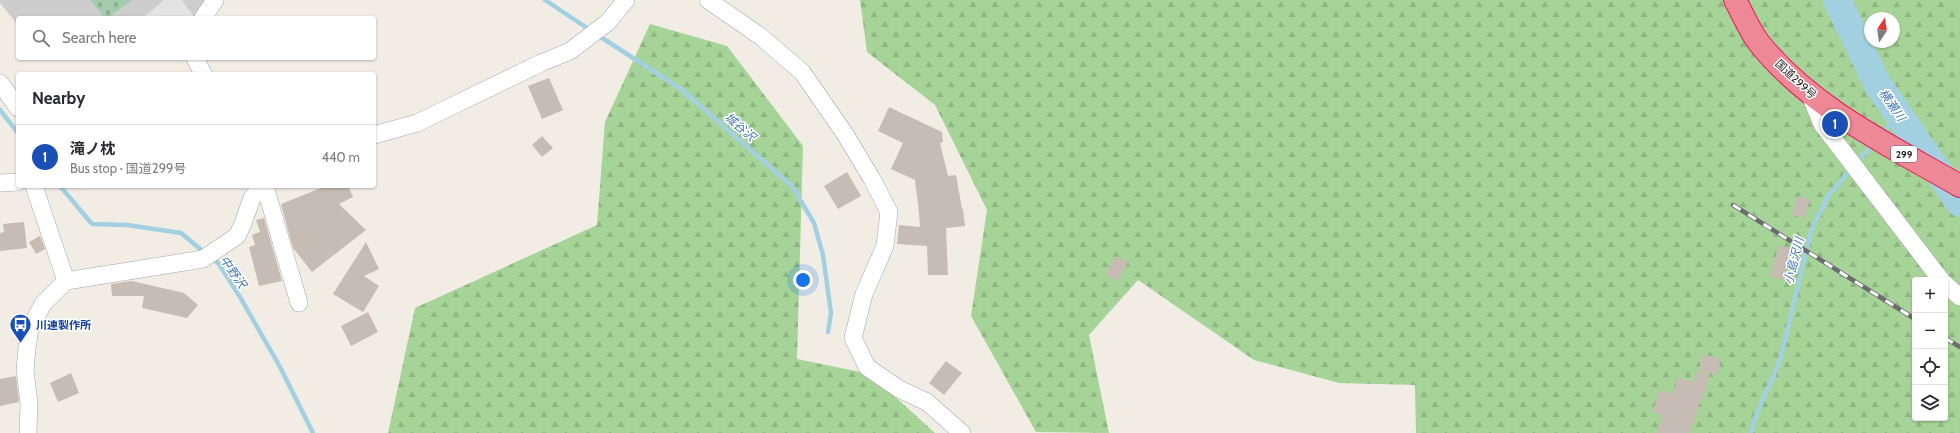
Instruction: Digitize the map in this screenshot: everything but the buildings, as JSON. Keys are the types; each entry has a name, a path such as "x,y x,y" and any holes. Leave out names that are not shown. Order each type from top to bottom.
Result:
{"highway":[{"name":"国道299号","path":"1735,0 1758,42 1810,94 1848,121 1960,186"}],"street":[{"path":"204,16 215,0"},
{"path":"376,134 417,124 541,63 570,51 608,22 626,0"},
{"path":"708,0 760,36 802,72 845,134 872,179 889,212 885,246 864,294 853,338 867,367 899,389 927,402 962,433"},
{"path":"196,60 203,72"},
{"path":"0,83 16,105"},
{"path":"1810,94 1822,124 1939,277"},
{"path":"0,183 16,182"},
{"path":"35,188 40,208 66,281"},
{"path":"28,433 29,403 25,370 30,328 43,304 66,281 203,259 222,247 240,231 252,198 260,188"},
{"path":"266,188 299,302"},
{"path":"1948,287 1960,297"}],"shaded area":[{"path":"0,0 210,0 198,16 16,16 16,23 0,3"},
{"path":"164,0 182,0 194,16 145,16"}],"green space":[{"path":"90,0 132,0 110,16 103,16"},
{"path":"860,0 1960,0 1960,433 1416,433 1415,385 1339,383 1254,360 1138,280 1089,335 1109,433 1036,432 971,316 987,210 935,105 867,52"},
{"path":"650,24 727,46 803,146 797,359 870,374 935,433 388,433 415,308 597,225 605,122"}],"waterway":[{"name":"城谷沢","path":"545,0 590,30"},
{"name":"横瀬川","path":"1837,0 1878,85 1960,203"},
{"name":"城谷沢","path":"596,34 681,89 792,186 814,223 823,255 831,313 828,332"},
{"name":"中野沢","path":"0,110 16,130"},
{"name":"小島沢川","path":"1881,134 1898,116"},
{"name":"小島沢川","path":"1856,163 1874,143"},
{"name":"小島沢川","path":"1751,433 1757,413 1781,357 1811,231 1828,196 1851,169"},
{"name":"中野沢","path":"62,188 92,224 127,225 181,233 205,253"},
{"name":"中野沢","path":"211,257 219,264 240,297 279,365 313,433"}],"railway":[{"path":"1733,205 1912,317"},
{"path":"1948,340 1960,347"}],"place":[{"name":"滝ノ枕","path":"1835,124"},
{"name":"川連製作所","path":"20,344"}]}
